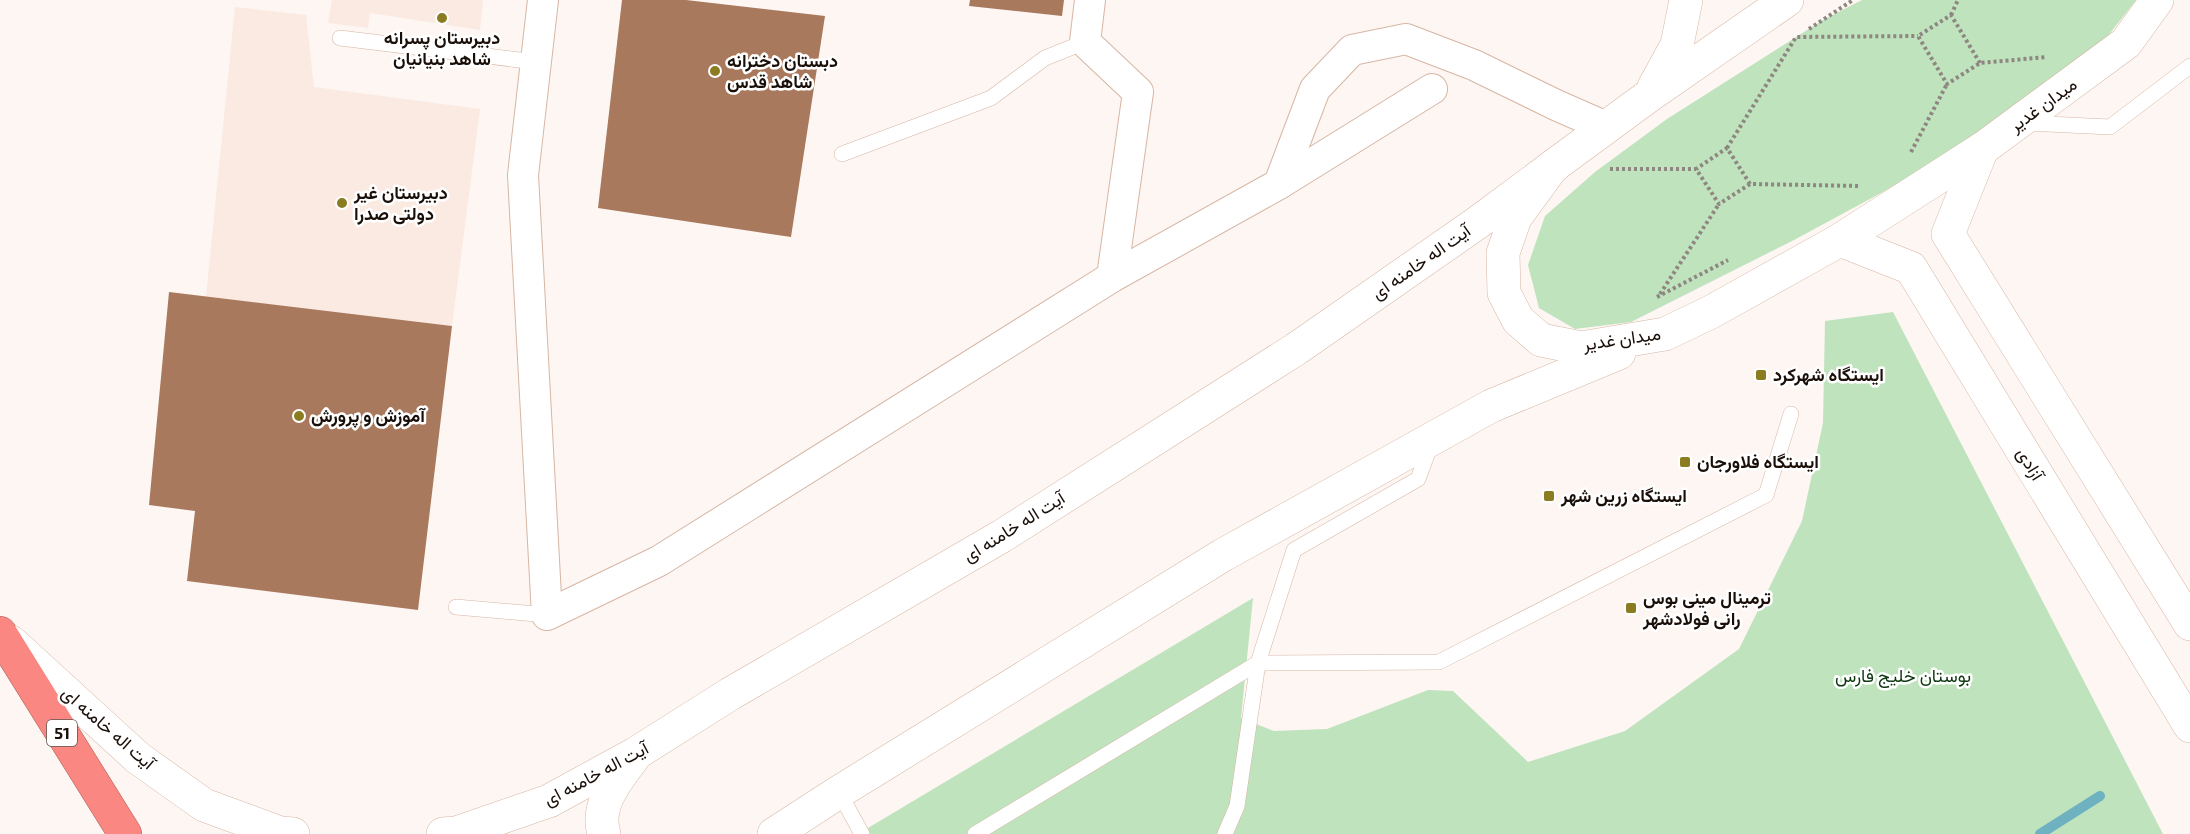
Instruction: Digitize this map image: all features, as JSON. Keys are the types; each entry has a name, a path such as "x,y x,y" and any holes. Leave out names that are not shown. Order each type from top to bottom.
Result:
{"highway":[{"name":"51","path":"0,633 125,834"}],"main road":[{"path":"1650,94 1677,45 1686,0"},
{"name":"میدان غدیر","path":"1787,0 1650,94 1555,165 1515,218 1503,253 1504,293 1518,320 1541,340 1581,348 1665,334 1711,312 1839,240 1982,149 2126,43 2157,0"},
{"path":"2126,43 2184,0"},
{"path":"1982,149 1948,234 2190,624"},
{"name":"آیت اله خامنه ای","path":"443,834 456,833 549,801 635,754 730,694 1002,536 1286,356 1477,223 1555,165"},
{"name":"آزادی","path":"1839,240 1911,268 2190,726"},
{"path":"774,834 1223,555 1491,406 1665,334"},
{"name":"آیت اله خامنه ای","path":"0,633 138,758 204,805 280,832 292,834"},
{"path":"604,834 601,825 608,792 635,754"}],"street":[{"path":"543,0 523,175 547,615 659,561 1112,277 1279,184 1432,89"},
{"path":"1090,0 1085,42 1138,92 1112,277"},
{"path":"1279,184 1315,89 1352,50 1406,39 1474,65 1606,127"}],"lane":[{"path":"340,38 536,62"},
{"path":"842,154 991,98 1046,58 1085,42"},
{"path":"2019,123 2110,127 2190,66"},
{"path":"975,834 1258,663 1439,662 1766,495 1791,414"},
{"path":"1225,834 1237,806 1258,663 1294,550 1418,479 1434,438"},
{"path":"456,607 547,615"},
{"path":"839,792 862,834"}],"path":[{"path":"1605,168 1696,169 1727,148 1796,37 1918,36 1951,15 1959,0"},
{"path":"1951,15 1980,63"},
{"path":"1918,36 1947,84"},
{"path":"1910,153 1947,84 1980,63 2057,56"},
{"path":"1727,148 1750,184"},
{"path":"1696,169 1719,204"},
{"path":"1659,296 1719,204 1750,184 1869,186"},
{"path":"1652,300 1730,259"}],"shaded area":[{"name":"دبیرستان پسرانه شاهد بنیانیان","path":"332,0 483,0 480,30 370,13 368,28 328,23"},
{"name":"دبیرستان غیر دولتی صدرا","path":"235,7 306,15 314,87 480,109 452,326 206,297"}],"green space":[{"path":"1862,0 2136,0 2104,41 1972,139 1892,187 1794,240 1631,322 1575,329 1539,308 1528,265 1545,216 1595,172 1667,119 1823,20"},
{"name":"بوستان خلیج فارس","path":"1893,312 2163,834 863,834 868,828 1253,598 1241,718 1274,731 1327,729 1428,690 1453,691 1528,762 1625,731 1739,649 1802,521 1823,423 1825,321"}],"building":[{"name":"دبستان دخترانه شاهد قدس","path":"622,0 686,0 825,16 791,237 598,208"},
{"path":"970,0 1064,0 1062,16 969,6"},
{"name":"آموزش و پرورش","path":"169,292 452,326 418,610 187,581 195,511 149,505"}],"waterway":[{"path":"2040,834 2100,796"}],"place":[{"name":"دبیرستان پسرانه شاهد بنیانیان","path":"442,18"},
{"name":"دبستان دخترانه شاهد قدس","path":"715,71"},
{"name":"دبیرستان غیر دولتی صدرا","path":"342,203"},
{"name":"ایستگاه شهرکرد","path":"1761,375"},
{"name":"آموزش و پرورش","path":"299,416"},
{"name":"ایستگاه فلاورجان","path":"1685,462"},
{"name":"ایستگاه زرین شهر","path":"1549,496"},
{"name":"ترمینال مینی بوس رانی فولادشهر","path":"1631,608"}]}
